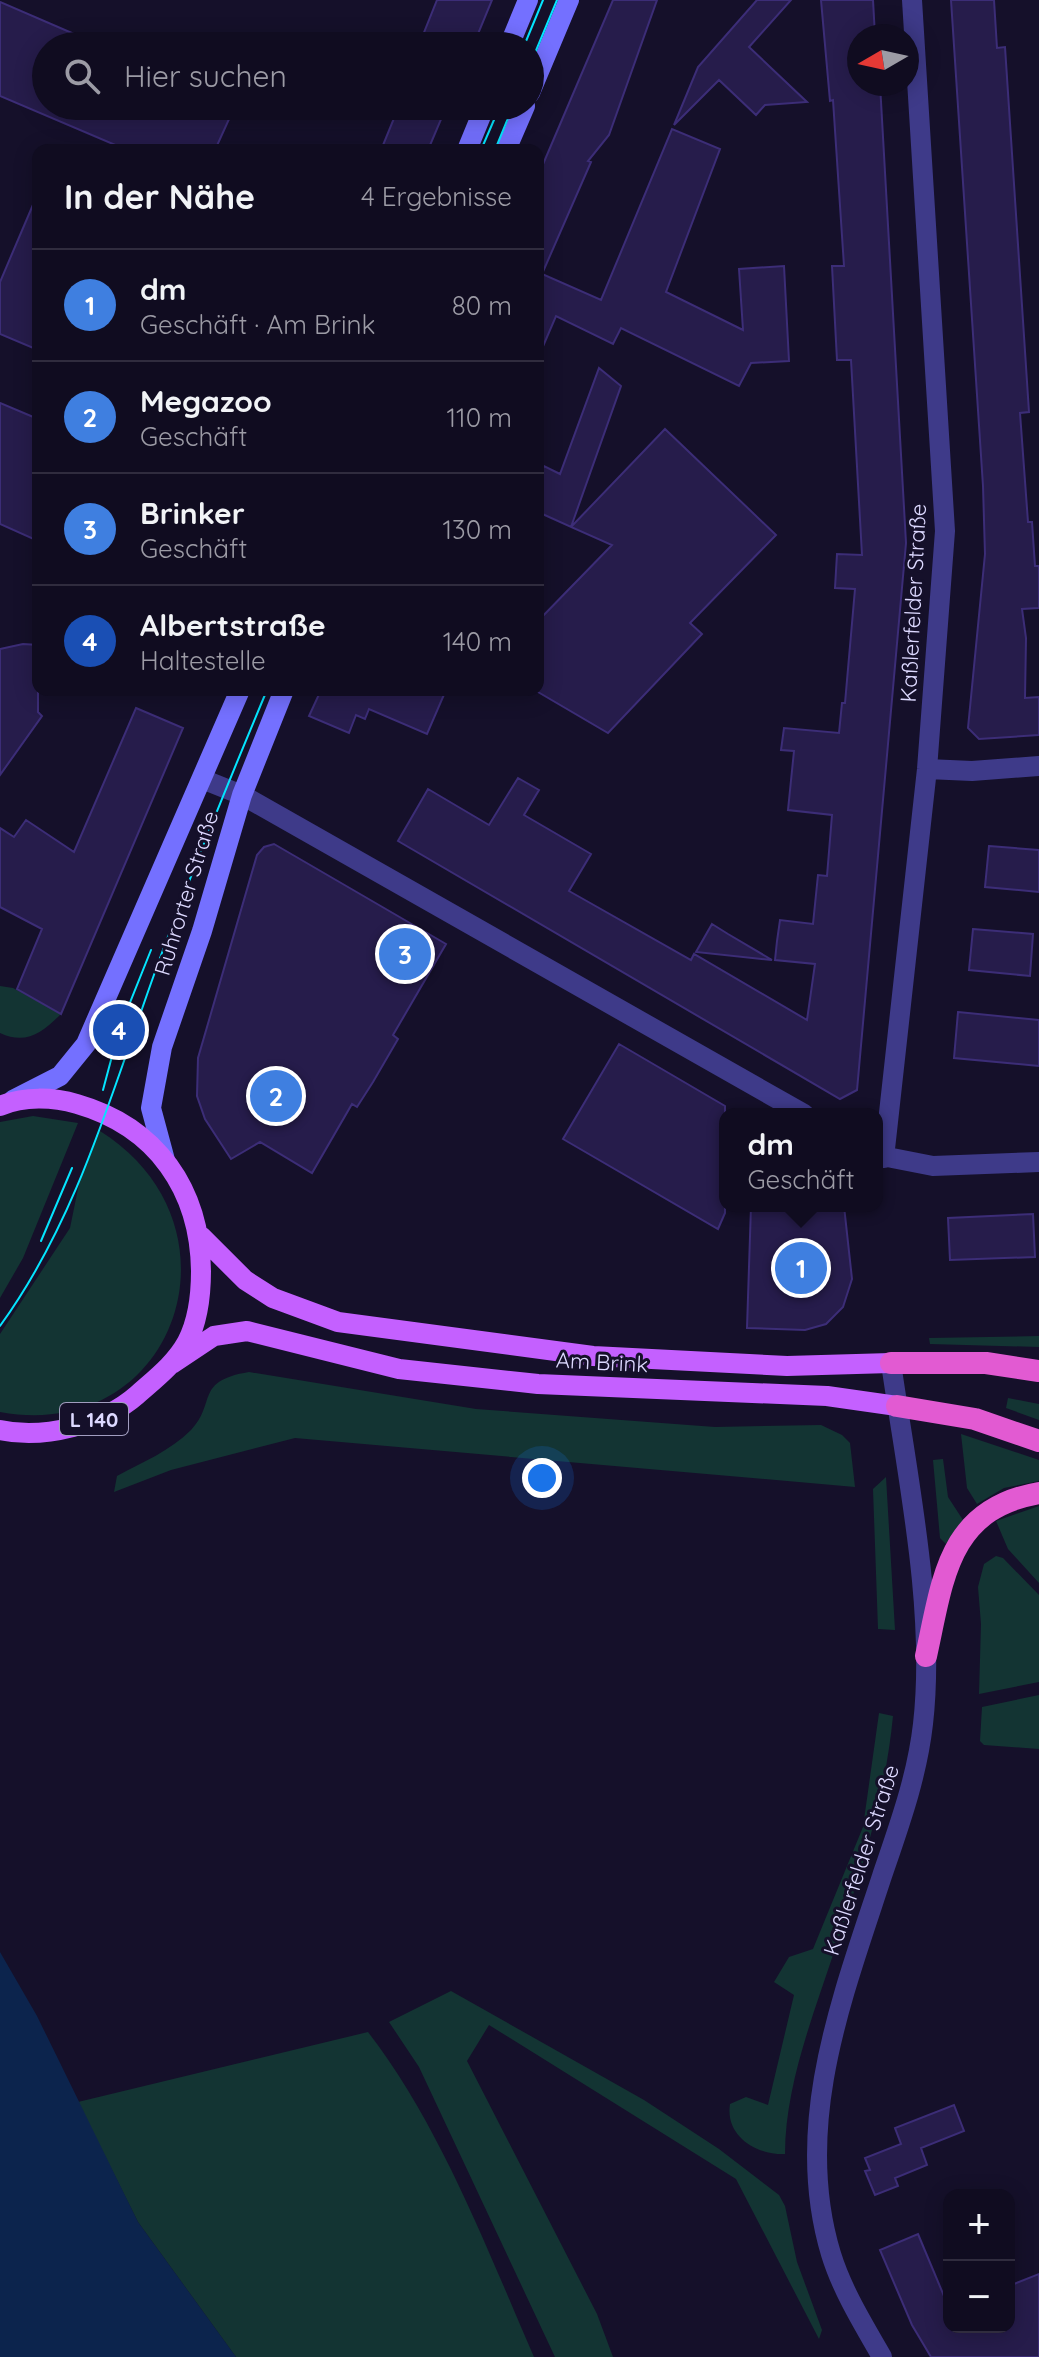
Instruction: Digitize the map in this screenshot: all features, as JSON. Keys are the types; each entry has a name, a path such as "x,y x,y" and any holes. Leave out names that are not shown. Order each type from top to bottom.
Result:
{"highway":[{"name":"Am Brink","path":"891,1363 986,1363 1039,1371"},
{"name":"Am Brink","path":"897,1406 975,1419 1039,1441"},
{"path":"926,1656 947,1563 960,1541 989,1510 1010,1499 1039,1493"}],"main road":[{"path":"515,32 528,0"},
{"path":"544,60 569,0"},
{"path":"469,144 479,120"},
{"path":"509,144 519,120"},
{"name":"Ruhrorter Straße","path":"5,1104 60,1076 86,1044 237,696"},
{"name":"Ruhrorter Straße","path":"0,1430 17,1434 63,1428 117,1412 172,1364 188,1341 201,1296 201,1236 192,1203 165,1160 155,1131 151,1108 154,1081 242,795 282,696"},
{"name":"Ruhrorter Straße","path":"5,1104 39,1098 67,1101 106,1113 131,1129 165,1160"},
{"name":"Am Brink","path":"201,1236 245,1280 273,1298 338,1322 593,1356 787,1366 891,1363"},
{"name":"Am Brink","path":"172,1364 214,1336 247,1331 399,1369 538,1384 827,1396 897,1406"}],"street":[{"name":"Kaßlerfelder Straße","path":"883,1131 927,769 945,531 912,0"},
{"path":"927,769 972,771 1039,766"},
{"path":"202,779 242,795 599,1001 793,1108"},
{"path":"883,1157 933,1166 1039,1162"},
{"name":"Kaßlerfelder Straße","path":"882,2357 853,2307 831,2255 816,2189 816,2129 823,2074 850,1975 917,1762 926,1656 909,1471 891,1363"}],"green space":[{"path":"0,986 13,988 61,1014 33,1035 18,1038 0,1033"},
{"path":"33,1116 78,1123 23,1258 0,1298 0,1122"},
{"path":"100,1131 146,1171 173,1219 181,1270 173,1319 149,1362 111,1395 61,1413 0,1412 0,1334 70,1228 80,1179"},
{"path":"1039,1336 1039,1347 930,1344 929,1338"},
{"path":"249,1372 476,1409 715,1427 821,1425 842,1435 850,1443 855,1487 295,1438 171,1470 114,1492 117,1476 165,1450 191,1430 199,1420 213,1387 232,1376"},
{"path":"1008,1398 1039,1404 1039,1420 1006,1408"},
{"path":"961,1434 1039,1460 1039,1481 1004,1488 977,1504 967,1488"},
{"path":"943,1459 948,1497 963,1520 946,1544 940,1538 933,1460"},
{"path":"886,1477 895,1630 878,1629 873,1489"},
{"path":"1039,1506 1039,1583 1008,1549 996,1521"},
{"path":"996,1556 1003,1558 1039,1595 1039,1682 979,1694 981,1624 978,1587 984,1564"},
{"path":"1039,1695 1039,1749 984,1745 980,1741 982,1707"},
{"path":"879,1713 893,1716 871,1836 795,2077 785,2154 763,2151 738,2134 732,2125 730,2104 746,2097 768,2105 794,1995 774,1982 789,1957 813,1949 863,1827"},
{"path":"451,1991 644,2100 719,2149 779,2195 785,2206 797,2262 822,2330 819,2339 736,2179 489,2025 467,2061 597,2314 613,2357 555,2357 419,2067 389,2022"},
{"path":"368,2032 394,2068 440,2147 534,2357 236,2357 138,2222 78,2102"}],"water":[{"path":"0,1952 37,2016 138,2222 236,2357 0,2357"}],"building":[{"path":"437,0 492,0 479,32 424,32"},
{"path":"613,0 657,0 609,135 588,161 591,162 544,269 544,162"},
{"path":"757,0 791,0 749,47 807,102 765,105 756,115 719,80 674,125 698,67"},
{"path":"821,0 873,0 874,24 847,24 847,96 881,96 906,543 857,1090 840,1099 398,841 428,789 489,825 518,778 539,790 524,815 591,854 569,891 691,960 694,954 807,1020 815,964 775,960 777,941 780,920 813,924 818,875 827,876 832,815 788,810 794,751 781,750 784,728 839,733 842,703 845,703 855,589 835,588 837,554 862,555 851,360 837,360 832,266 844,266 833,100 830,101"},
{"path":"951,0 994,0 997,48 1005,47 1029,412 1020,413 1028,522 1032,522 1035,566 1039,566 1039,608 1022,609 1026,638 1025,698 1039,697 1039,735 979,739 968,728 985,554"},
{"path":"0,2 70,32 32,32 32,110 0,96"},
{"path":"56,120 229,120 218,144 113,144"},
{"path":"393,120 441,120 431,144 383,144"},
{"path":"672,129 720,149 666,292 743,330 739,269 784,266 789,361 751,363 739,386 621,328 613,344 556,316 544,344 544,275 601,300"},
{"path":"32,207 32,347 0,334 0,282"},
{"path":"599,368 621,386 571,527 544,515 544,466 560,474"},
{"path":"0,403 32,416 32,538 0,524"},
{"path":"665,429 776,535 690,623 702,634 608,733 544,696 544,615 612,545 571,527"},
{"path":"32,645 32,696 38,696 38,712 42,716 0,775 0,649"},
{"path":"318,696 443,696 427,734 369,709 365,719 356,715 349,733 309,716"},
{"path":"136,708 183,728 61,1014 17,989 42,929 0,907 0,828 14,837 26,820 74,852"},
{"path":"274,844 446,944 393,1035 398,1039 373,1082 357,1107 352,1104 312,1173 260,1142 231,1159 205,1119 197,1096 198,1058 257,855 264,847"},
{"path":"989,846 1039,850 1039,892 985,887"},
{"path":"712,924 728,934 772,960 696,952"},
{"path":"973,929 1033,934 1030,976 969,970"},
{"path":"958,1012 1039,1020 1039,1066 954,1058"},
{"path":"619,1044 725,1106 719,1108 719,1212 725,1213 718,1229 563,1139"},
{"path":"751,1212 845,1212 852,1279 843,1307 826,1324 805,1330 747,1328"},
{"path":"1033,1214 1035,1257 950,1260 948,1218"},
{"path":"954,2105 964,2131 921,2148 927,2165 895,2178 898,2186 875,2195 865,2171 870,2170 865,2158 901,2144 895,2128"},
{"path":"918,2234 943,2294 943,2333 1015,2333 1015,2284 1039,2274 1039,2357 931,2357 912,2325 880,2250"}],"tram line":[{"path":"530,32 543,0"},
{"path":"544,32 557,0"},
{"path":"484,144 494,120"},
{"path":"497,144 507,120"},
{"path":"0,1326 51,1243 90,1155 181,901 264,696"},
{"path":"103,1090 119,1030 151,950"},
{"path":"41,1241 72,1168"}],"place":[{"name":"Brinker","path":"405,954"},
{"name":"Albertstraße","path":"119,1030"},
{"name":"Megazoo","path":"276,1096"},
{"name":"dm","path":"801,1268"}]}
